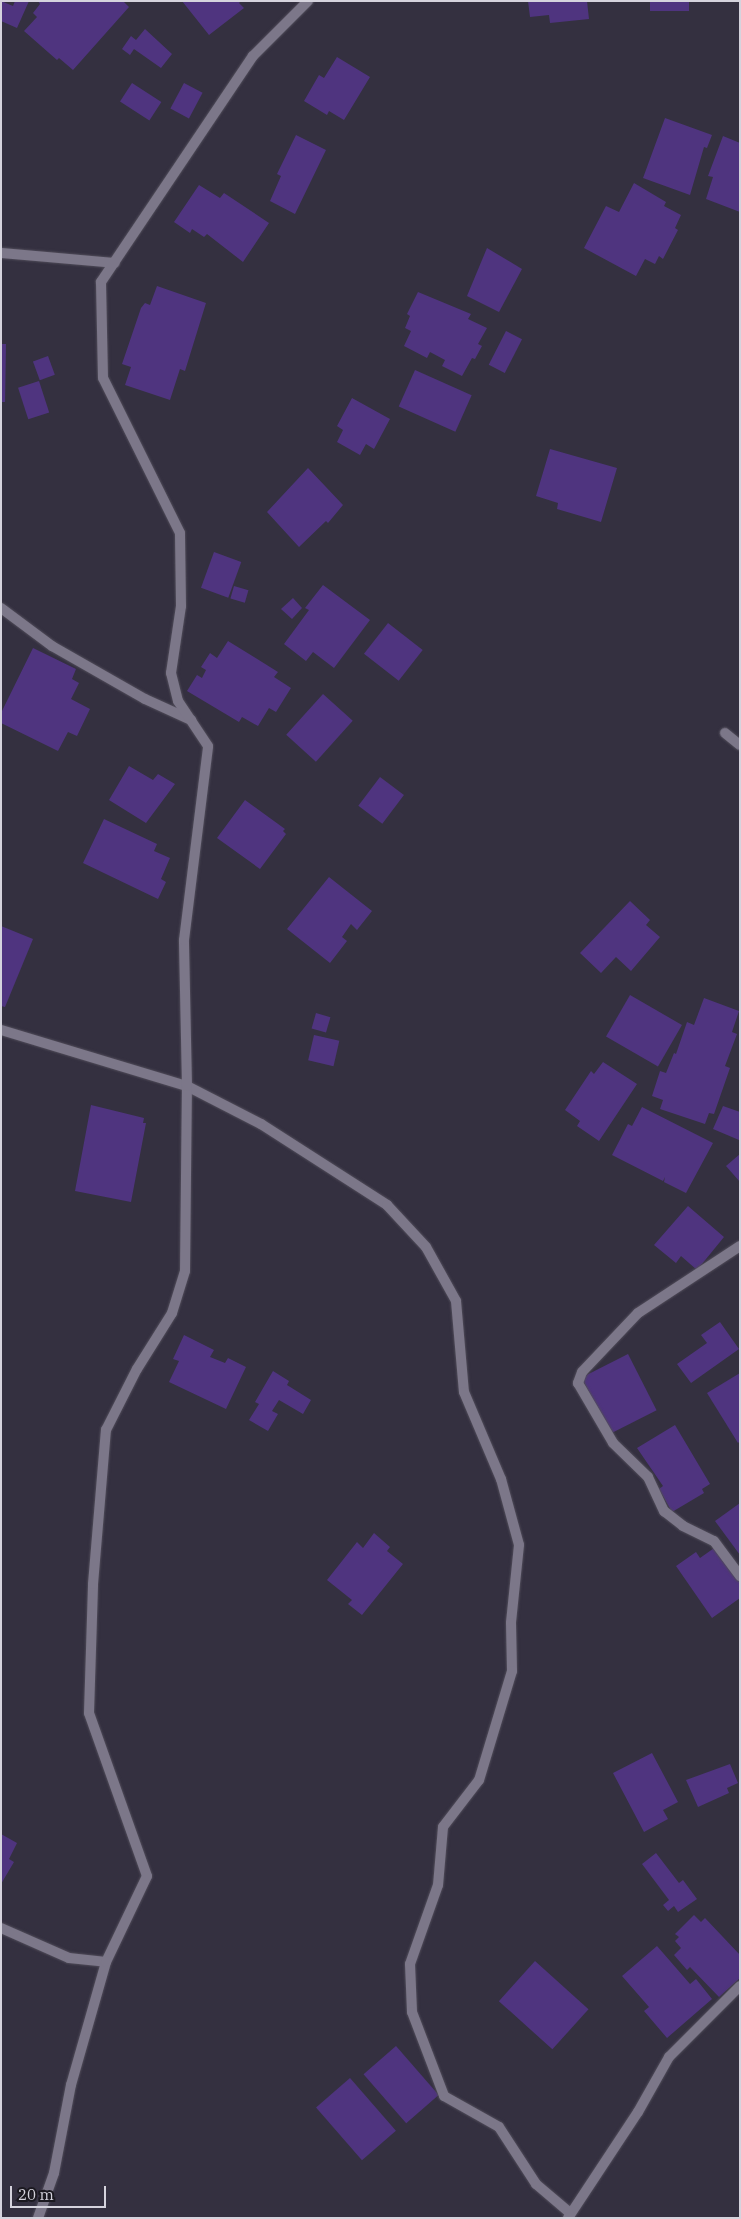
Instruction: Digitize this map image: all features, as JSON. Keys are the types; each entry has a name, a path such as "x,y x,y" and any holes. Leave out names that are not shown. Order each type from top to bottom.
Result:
{"street":[{"path":"38,2218 54,2172 71,2085 106,1962 147,1876 89,1713 93,1584 106,1430 137,1369 172,1312 185,1271 188,1086 184,940 208,746 178,701 171,673 181,606 180,533 102,378 101,282 253,56 308,1"},
{"path":"1,253 115,263"},
{"path":"1,608 52,646 146,699 191,721"},
{"path":"725,733 740,745"},
{"path":"1,1030 188,1086 261,1124 387,1205 426,1247 456,1301 464,1392 501,1479 518,1545 511,1623 512,1671 479,1780 443,1826 438,1885 410,1964 412,2012 444,2096 498,2127 536,2184 569,2215 638,2112 669,2057 740,1986"},
{"path":"740,1246 638,1313 582,1372 578,1383 613,1443 648,1477 664,1511 683,1526 714,1541 740,1576"},
{"path":"1,1928 69,1958 106,1962"}],"building":[{"path":"1,1 13,6 15,1 29,1 17,28 1,21"},
{"path":"38,1 123,1 129,7 73,70 59,58 57,60 24,31 37,17 33,13 40,4"},
{"path":"182,1 241,1 239,3 244,8 209,35"},
{"path":"528,1 587,1 589,19 550,23 549,15 530,17"},
{"path":"650,1 689,1 689,11 650,11"},
{"path":"145,29 172,54 161,68 134,49 130,55 122,49 131,36 136,40"},
{"path":"337,57 370,77 344,120 329,111 327,115 304,101 319,75 324,78"},
{"path":"132,83 161,102 149,121 120,101"},
{"path":"184,83 203,93 189,118 170,109"},
{"path":"665,118 712,135 707,148 704,147 690,195 643,178"},
{"path":"296,135 326,150 295,214 270,201 281,176 277,174"},
{"path":"723,136 740,143 740,212 706,199 713,177 708,176"},
{"path":"634,183 666,202 664,206 681,215 675,228 678,230 663,259 659,256 655,264 645,259 636,276 584,248 606,206 619,212"},
{"path":"199,185 220,198 224,193 269,223 243,262 207,234 204,237 192,229 190,233 174,222"},
{"path":"487,248 522,269 499,312 467,296"},
{"path":"157,286 206,303 185,371 180,369 170,400 125,385 131,367 122,364 141,308 145,303 150,305"},
{"path":"418,292 471,314 468,319 487,328 478,344 482,346 475,359 472,358 462,376 442,366 445,360 430,352 427,358 404,346 411,331 405,328 410,316 407,314"},
{"path":"506,331 522,339 505,373 489,365"},
{"path":"1,344 6,344 5,402 1,402"},
{"path":"48,356 55,375 40,380 33,361"},
{"path":"415,370 472,395 455,432 399,407"},
{"path":"39,381 49,412 28,419 18,388"},
{"path":"352,398 390,419 374,449 366,444 360,455 337,442 343,430 337,426"},
{"path":"550,449 617,468 601,522 557,509 558,503 536,496"},
{"path":"308,468 343,505 328,523 326,521 299,547 267,512"},
{"path":"214,552 241,562 228,598 201,588"},
{"path":"323,585 370,620 334,668 313,652 306,661 284,644 309,610 305,608"},
{"path":"234,586 248,590 245,603 230,598"},
{"path":"293,598 302,608 292,619 281,609"},
{"path":"388,623 423,650 399,681 364,654"},
{"path":"228,641 278,672 274,677 291,688 276,712 269,708 258,726 242,717 239,722 187,691 197,675 202,678 206,670 201,667 210,653 217,658"},
{"path":"33,648 76,669 72,679 79,683 71,699 90,709 77,736 68,732 58,751 1,723 1,713"},
{"path":"323,694 353,721 316,762 286,735"},
{"path":"129,766 153,780 158,774 175,784 146,823 109,800"},
{"path":"380,777 404,795 382,824 358,806"},
{"path":"245,800 285,829 283,831 286,834 260,869 217,838"},
{"path":"104,819 157,844 154,851 170,858 161,879 166,882 158,899 83,863"},
{"path":"329,877 372,911 357,930 351,924 342,937 347,941 330,963 287,929"},
{"path":"630,901 650,920 646,925 660,937 631,971 616,957 601,973 580,953"},
{"path":"1,926 33,939 5,1007 1,1006"},
{"path":"630,995 682,1025 658,1067 606,1037"},
{"path":"704,998 739,1011 732,1032 737,1034 725,1066 730,1068 714,1114 709,1113 705,1124 660,1109 663,1100 652,1096 660,1071 666,1073 674,1053 676,1054 687,1022 694,1025"},
{"path":"316,1013 330,1017 326,1033 312,1028"},
{"path":"314,1035 339,1041 333,1066 308,1060"},
{"path":"603,1062 637,1084 599,1141 577,1126 580,1121 565,1110 591,1071 594,1074"},
{"path":"91,1105 144,1118 143,1123 146,1123 131,1202 75,1191"},
{"path":"723,1106 740,1112 739,1140 713,1129"},
{"path":"642,1107 713,1143 686,1193 664,1182 665,1177 663,1181 612,1155 628,1124 632,1126"},
{"path":"740,1154 740,1182 726,1166"},
{"path":"688,1206 724,1237 697,1270 681,1256 676,1263 654,1245"},
{"path":"720,1322 739,1349 691,1383 677,1364 707,1343 701,1335"},
{"path":"184,1335 214,1350 210,1357 225,1363 228,1358 246,1367 226,1409 169,1382 179,1361 173,1359"},
{"path":"628,1354 657,1410 610,1434 582,1378"},
{"path":"273,1371 289,1381 287,1385 311,1400 303,1414 279,1400 272,1411 278,1414 268,1431 249,1420 259,1404 255,1402"},
{"path":"740,1373 740,1441 738,1443 707,1393"},
{"path":"675,1425 710,1484 702,1489 704,1493 672,1512 659,1489 663,1486 637,1448"},
{"path":"740,1503 740,1555 715,1521"},
{"path":"374,1533 390,1547 387,1551 403,1564 362,1615 348,1604 352,1600 327,1580 357,1542 363,1548"},
{"path":"717,1546 740,1580 740,1598 712,1618 676,1566 696,1552 700,1558"},
{"path":"652,1753 678,1802 663,1810 668,1819 644,1832 613,1773"},
{"path":"730,1764 738,1783 727,1788 729,1793 698,1807 686,1780"},
{"path":"1,1834 17,1843 9,1859 14,1862 1,1884"},
{"path":"656,1853 679,1883 683,1880 697,1899 678,1912 674,1906 668,1911 663,1905 669,1900 642,1864"},
{"path":"694,1915 701,1922 705,1918 740,1955 740,1978 719,1997 690,1967 687,1970 674,1955 681,1948 675,1941 679,1937 675,1934"},
{"path":"657,1946 690,1984 696,1979 712,1999 667,2038 644,2011 649,2007 622,1976"},
{"path":"535,1961 589,2009 552,2049 499,2001"},
{"path":"396,2046 439,2095 406,2123 364,2074"},
{"path":"350,2078 396,2131 362,2160 316,2108"}]}
